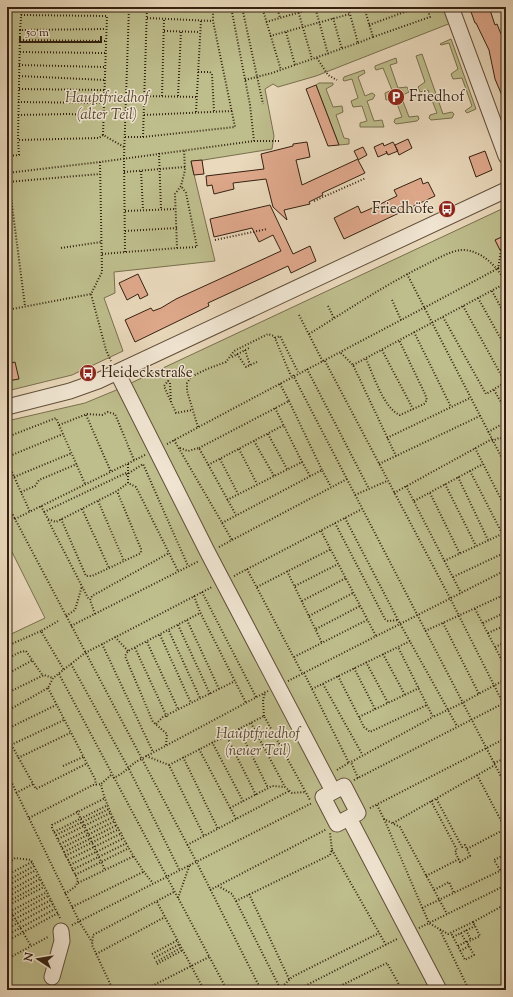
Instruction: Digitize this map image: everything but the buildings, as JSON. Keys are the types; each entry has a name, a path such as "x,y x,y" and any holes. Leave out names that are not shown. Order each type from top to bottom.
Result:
{"street":[{"path":"451,7 506,156"},
{"path":"7,407 70,391 117,372 506,190"},
{"path":"117,372 208,553 224,581 271,692 328,794 337,824 353,816"},
{"path":"328,794 353,816 438,990"},
{"path":"52,977 62,941 63,930"}],"path":[{"path":"7,156 19,155 18,102 22,7"},
{"path":"125,252 124,147 129,7"},
{"path":"143,137 147,7"},
{"path":"125,137 143,137 235,127 213,21 214,7"},
{"path":"231,7 245,80 254,141"},
{"path":"242,7 263,104"},
{"path":"262,7 281,70"},
{"path":"277,7 280,18"},
{"path":"297,7 312,59"},
{"path":"266,22 316,7 328,54"},
{"path":"348,7 358,43"},
{"path":"364,7 373,37"},
{"path":"370,25 418,7"},
{"path":"245,80 317,58 430,17 428,7"},
{"path":"270,36 350,14"},
{"path":"21,15 107,16 104,134"},
{"path":"147,18 213,21"},
{"path":"333,18 342,49"},
{"path":"162,96 164,19"},
{"path":"196,112 201,20"},
{"path":"20,30 106,29"},
{"path":"164,31 200,32"},
{"path":"178,96 181,32"},
{"path":"286,32 295,65"},
{"path":"20,40 106,42"},
{"path":"20,52 106,53"},
{"path":"317,58 328,75 337,80"},
{"path":"19,65 105,67"},
{"path":"198,72 210,72 212,74 214,111"},
{"path":"19,76 105,80"},
{"path":"19,89 104,90"},
{"path":"144,96 197,97"},
{"path":"18,102 104,103"},
{"path":"144,115 232,111"},
{"path":"18,115 69,114 104,116"},
{"path":"104,134 124,147"},
{"path":"18,140 99,138 104,134"},
{"path":"7,173 254,141 280,141"},
{"path":"177,248 175,194 181,186 185,167 184,150"},
{"path":"159,154 161,210"},
{"path":"100,162 102,272 91,294 106,350 117,372"},
{"path":"124,172 185,167"},
{"path":"141,171 143,210"},
{"path":"25,306 8,182 100,174"},
{"path":"314,201 366,178"},
{"path":"102,254 197,247 186,194 181,186"},
{"path":"125,211 176,209"},
{"path":"125,231 176,228"},
{"path":"215,240 267,229"},
{"path":"60,248 101,242"},
{"path":"309,334 406,274 444,255 461,250 479,254 498,269 506,283 353,365"},
{"path":"498,269 501,250"},
{"path":"406,274 506,466"},
{"path":"7,276 11,309"},
{"path":"492,291 506,317"},
{"path":"7,310 91,294"},
{"path":"478,298 506,348"},
{"path":"392,300 401,320"},
{"path":"328,306 334,318"},
{"path":"443,316 486,394 506,382 463,306"},
{"path":"299,315 450,598 494,686 505,703 506,709"},
{"path":"414,332 451,407"},
{"path":"231,357 234,351 263,336 268,334 275,338 292,376 506,786"},
{"path":"275,338 280,336 298,373"},
{"path":"366,358 387,405 394,413 400,415 413,409 427,400 399,340"},
{"path":"198,427 186,392 191,378 207,369 226,362 231,357 249,348"},
{"path":"382,349 413,409"},
{"path":"245,350 250,365"},
{"path":"340,353 353,365 396,456"},
{"path":"237,354 246,367 258,362"},
{"path":"307,369 369,489"},
{"path":"171,402 170,383 168,381 164,386 171,402 176,413 192,410"},
{"path":"279,382 331,487"},
{"path":"494,389 506,411"},
{"path":"387,438 470,398"},
{"path":"179,448 188,451 199,448 289,401"},
{"path":"275,408 310,476"},
{"path":"59,425 86,414 102,414 108,412 115,414 134,460"},
{"path":"86,414 111,472"},
{"path":"379,464 480,416"},
{"path":"7,437 56,418 85,484"},
{"path":"488,432 506,422"},
{"path":"208,465 284,425"},
{"path":"7,457 63,434"},
{"path":"268,434 287,469"},
{"path":"394,493 475,448 492,440 499,438 506,439"},
{"path":"174,440 232,540"},
{"path":"254,441 274,476"},
{"path":"199,448 236,515"},
{"path":"475,448 506,509"},
{"path":"239,449 257,484"},
{"path":"14,477 72,454"},
{"path":"220,459 238,494"},
{"path":"7,461 30,512"},
{"path":"227,500 302,462"},
{"path":"21,492 35,486 39,480 77,464"},
{"path":"128,464 128,483"},
{"path":"44,512 127,474 143,464 188,566"},
{"path":"414,501 483,464"},
{"path":"222,523 322,470"},
{"path":"470,471 506,541"},
{"path":"458,477 488,540"},
{"path":"71,626 200,560 208,553 347,479"},
{"path":"355,495 387,481"},
{"path":"48,519 56,522 98,501 128,483"},
{"path":"128,483 136,487 178,571"},
{"path":"445,484 476,546"},
{"path":"406,486 461,593"},
{"path":"61,519 86,576 92,576 141,553 141,549 116,491"},
{"path":"430,492 460,554"},
{"path":"98,501 124,561"},
{"path":"7,504 15,519"},
{"path":"41,506 95,614"},
{"path":"82,508 109,568"},
{"path":"7,711 48,688 53,678 85,653 362,509"},
{"path":"346,518 398,620 457,726"},
{"path":"335,523 385,619 388,621 398,620"},
{"path":"321,531 376,636"},
{"path":"444,561 502,534"},
{"path":"257,587 331,549"},
{"path":"453,577 506,552"},
{"path":"90,602 92,596 169,553"},
{"path":"294,586 338,564"},
{"path":"247,569 358,778"},
{"path":"113,778 124,774 132,764 153,752 246,702 271,692 303,673 506,570"},
{"path":"287,571 322,643"},
{"path":"302,601 346,578"},
{"path":"66,616 75,610 82,586"},
{"path":"202,592 256,697"},
{"path":"309,616 353,593"},
{"path":"425,631 506,594"},
{"path":"194,596 200,613 246,702"},
{"path":"501,596 506,606"},
{"path":"316,629 360,606"},
{"path":"475,608 506,668"},
{"path":"482,623 506,612"},
{"path":"166,745 167,734 153,722 124,659 128,652 200,613"},
{"path":"187,620 219,689"},
{"path":"294,657 367,620"},
{"path":"7,646 41,631 58,621"},
{"path":"443,623 480,694"},
{"path":"178,625 210,694"},
{"path":"488,633 506,625"},
{"path":"168,630 200,698"},
{"path":"41,631 64,670"},
{"path":"160,635 191,703"},
{"path":"115,637 128,652"},
{"path":"312,689 410,641"},
{"path":"147,642 178,709"},
{"path":"495,647 506,642"},
{"path":"102,644 153,752"},
{"path":"398,647 433,717"},
{"path":"135,648 167,716"},
{"path":"7,659 20,652 26,651 42,676"},
{"path":"383,654 404,695"},
{"path":"7,674 33,660"},
{"path":"366,662 388,703"},
{"path":"71,664 129,769 179,869"},
{"path":"354,668 376,709"},
{"path":"59,674 227,990"},
{"path":"7,693 42,676 53,678"},
{"path":"338,676 364,727 370,732 427,705"},
{"path":"336,771 362,754 480,694 506,679"},
{"path":"156,724 178,709 235,681"},
{"path":"323,683 362,754"},
{"path":"48,688 95,779 96,785"},
{"path":"359,717 419,688"},
{"path":"271,692 263,701 264,716 306,792"},
{"path":"7,959 179,869 328,794 470,719 505,703"},
{"path":"7,729 56,705"},
{"path":"169,765 264,716"},
{"path":"12,745 64,720"},
{"path":"251,723 285,787 289,791 292,793 306,792 328,794"},
{"path":"239,729 268,788"},
{"path":"18,758 70,733"},
{"path":"226,735 256,795"},
{"path":"7,737 36,790 86,764"},
{"path":"353,816 506,738"},
{"path":"212,742 243,802"},
{"path":"199,749 236,819"},
{"path":"146,756 169,765 204,836"},
{"path":"63,766 83,757"},
{"path":"182,757 218,829"},
{"path":"393,823 506,758"},
{"path":"7,773 72,908 92,942 113,990"},
{"path":"29,818 96,785 101,784 111,774"},
{"path":"467,849 506,830 477,775"},
{"path":"16,793 33,784"},
{"path":"101,784 105,798 119,829 143,872 153,883"},
{"path":"230,808 268,788 277,786 285,787"},
{"path":"187,845 289,791"},
{"path":"77,884 78,880 52,828 55,822 105,798"},
{"path":"431,801 457,850 455,852 460,862 470,856 465,845 462,847 436,798"},
{"path":"54,832 108,805"},
{"path":"377,805 429,923 448,934 506,904"},
{"path":"56,835 109,808"},
{"path":"77,811 106,870"},
{"path":"58,839 111,813"},
{"path":"60,844 113,817"},
{"path":"384,819 400,827 447,914"},
{"path":"62,848 115,821"},
{"path":"64,852 117,825"},
{"path":"210,890 329,828 332,850 386,945"},
{"path":"65,856 119,829"},
{"path":"68,860 122,833"},
{"path":"70,865 124,838"},
{"path":"72,870 127,843"},
{"path":"75,875 130,848"},
{"path":"236,901 330,855 332,850"},
{"path":"500,870 494,860 506,854"},
{"path":"65,894 72,890 77,884 134,856"},
{"path":"7,864 15,858 31,860 58,913 63,930"},
{"path":"426,876 459,859"},
{"path":"7,875 32,862"},
{"path":"178,898 190,864"},
{"path":"7,881 34,866"},
{"path":"422,908 506,868"},
{"path":"7,886 36,870"},
{"path":"72,908 143,872"},
{"path":"7,892 38,874"},
{"path":"7,897 40,879"},
{"path":"434,890 449,882 454,893"},
{"path":"7,905 43,883"},
{"path":"218,886 232,894 282,990"},
{"path":"7,905 44,887"},
{"path":"7,913 47,892"},
{"path":"92,942 93,935 174,892"},
{"path":"249,894 289,979"},
{"path":"7,918 49,896"},
{"path":"7,924 51,900"},
{"path":"157,902 183,948 204,990"},
{"path":"7,929 53,904"},
{"path":"7,905 31,946"},
{"path":"7,935 55,909"},
{"path":"7,941 58,913"},
{"path":"96,954 165,917"},
{"path":"458,946 480,936 473,922"},
{"path":"453,937 475,926"},
{"path":"440,930 469,990"},
{"path":"466,930 471,940"},
{"path":"282,990 289,979 379,933"},
{"path":"451,933 465,960 474,955 462,933"},
{"path":"152,954 178,940"},
{"path":"154,958 180,944"},
{"path":"460,951 469,946"},
{"path":"156,963 183,948"},
{"path":"144,990 209,957"},
{"path":"332,990 387,963 402,990"}],"green space":[{"name":"Hauptfriedhof (alter Teil)","path":"7,7 451,7 456,21 316,76 278,87 273,84 265,89 274,136 272,149 191,162 215,261 114,272 115,293 104,298 123,351 72,375 7,391"},
{"path":"451,39 476,109 467,113 465,111 472,106 462,78 453,79 451,74 458,69 449,43 440,44"},
{"path":"422,54 443,114 452,112 454,114 452,118 431,120 429,118 430,115 437,113 428,90 420,92 418,87 425,82 416,56"},
{"path":"396,58 397,63 390,65 398,88 407,87 409,92 401,96 409,117 418,116 419,119 417,121 396,124 394,122 395,119 402,117 395,98 386,100 385,93 392,90 383,68 376,70 375,68 375,66"},
{"path":"364,70 365,73 358,77 365,96 372,93 375,95 373,99 367,101 374,121 382,120 384,127 360,127 360,123 367,121 362,106 353,107 351,101 358,98 352,79 343,80 344,77"},
{"path":"319,83 333,83 333,85 326,89 333,107 342,106 343,112 336,115 344,138 349,139 349,144 339,145 316,85"},
{"name":"Hauptfriedhof (neuer Teil)","path":"506,207 506,990 7,990 7,636 45,618 7,542 7,421 85,403 114,391"}],"place":[{"name":"Friedhof","path":"396,97"},
{"name":"Friedhöfe","path":"447,209"},
{"name":"Heideckstraße","path":"88,373"}]}
